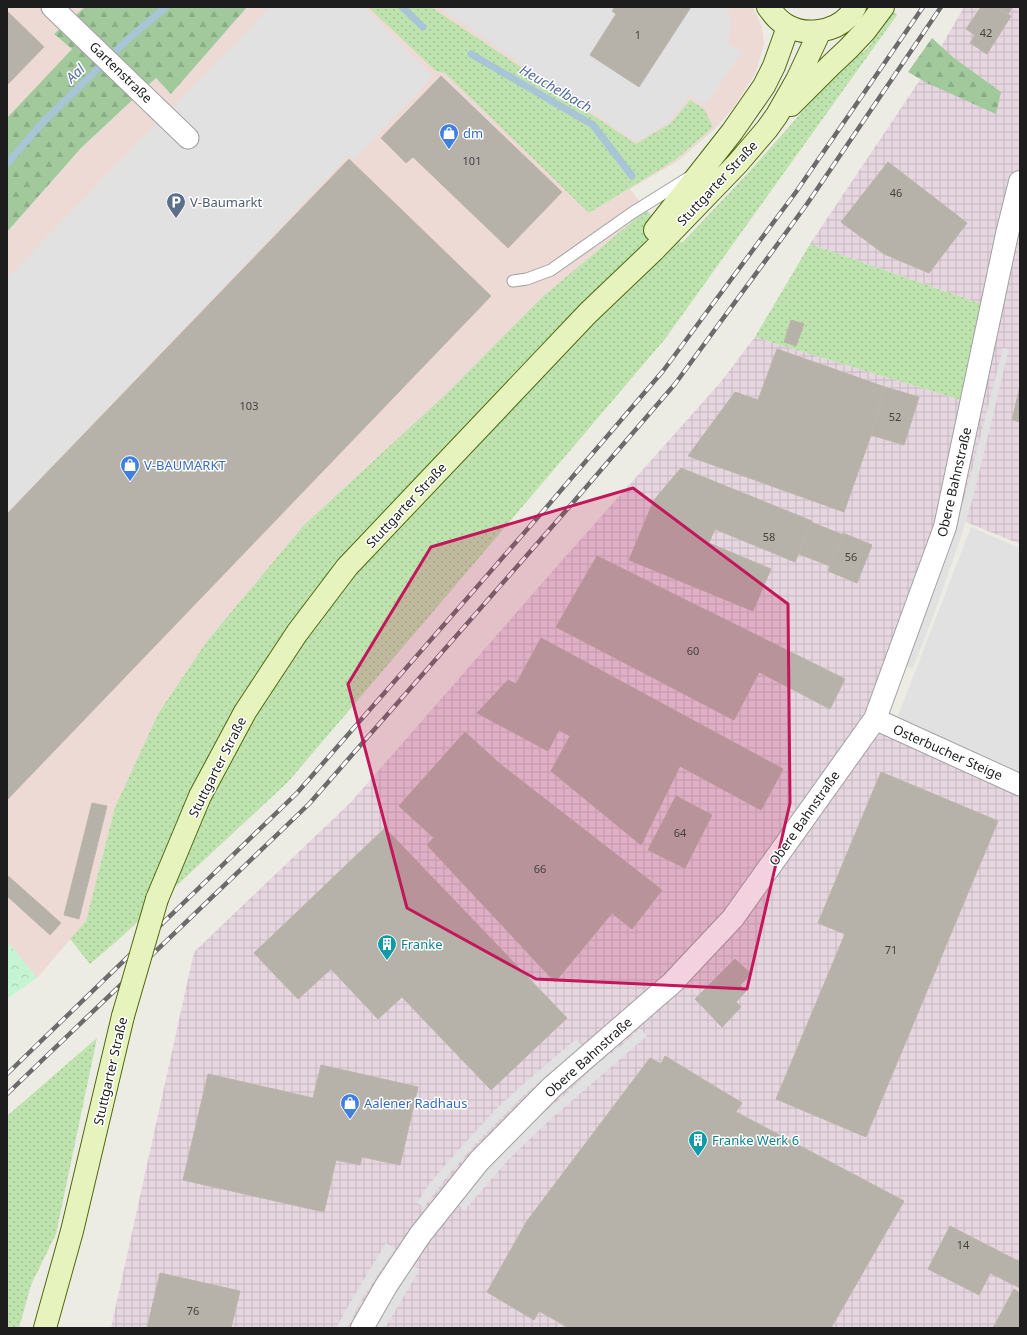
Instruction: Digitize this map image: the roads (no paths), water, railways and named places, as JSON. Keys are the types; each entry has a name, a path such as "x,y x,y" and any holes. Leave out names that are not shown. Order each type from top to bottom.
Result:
{"main road":[{"path":"768,7 775,17 788,27 804,32 820,31 835,26 848,17 855,7"},
{"path":"767,129 848,49 865,31 883,7"},
{"name":"Stuttgarter Straße","path":"588,314 706,167 732,132 764,86 774,66 788,27"},
{"name":"Stuttgarter Straße","path":"46,1328 72,1231 123,1016 157,898 200,796 245,712 298,633 347,567 588,314 737,164 767,129 786,99 820,31"}],"street":[{"name":"Gartenstraße","path":"52,7 188,138"},
{"name":"Obere Bahnstraße","path":"362,1328 386,1286 420,1235 479,1161 552,1088 672,983 733,918 875,719 945,527 1013,237 1020,182"},
{"name":"Osterbucher Steige","path":"875,719 1020,785"}],"lane":[{"path":"513,281 527,279 551,270 632,213 706,167"}],"waterway":[{"name":"Aal","path":"7,164 42,123 128,39 166,7"},
{"name":"Heuchelbach","path":"402,7 423,27"},
{"name":"Heuchelbach","path":"471,54 593,125 632,176"}],"railway":[{"path":"7,1074 297,793 545,509 663,371 796,192 923,7"},
{"path":"7,1094 309,804 675,384 807,204 941,7"}],"place":[{"name":"dm","path":"449,150"},
{"name":"V-Baumarkt","path":"176,219"},
{"name":"V-BAUMARKT","path":"130,482"},
{"name":"Franke","path":"387,961"},
{"name":"Aalener Radhaus","path":"350,1120"},
{"name":"Franke Werk 6","path":"698,1157"}]}
